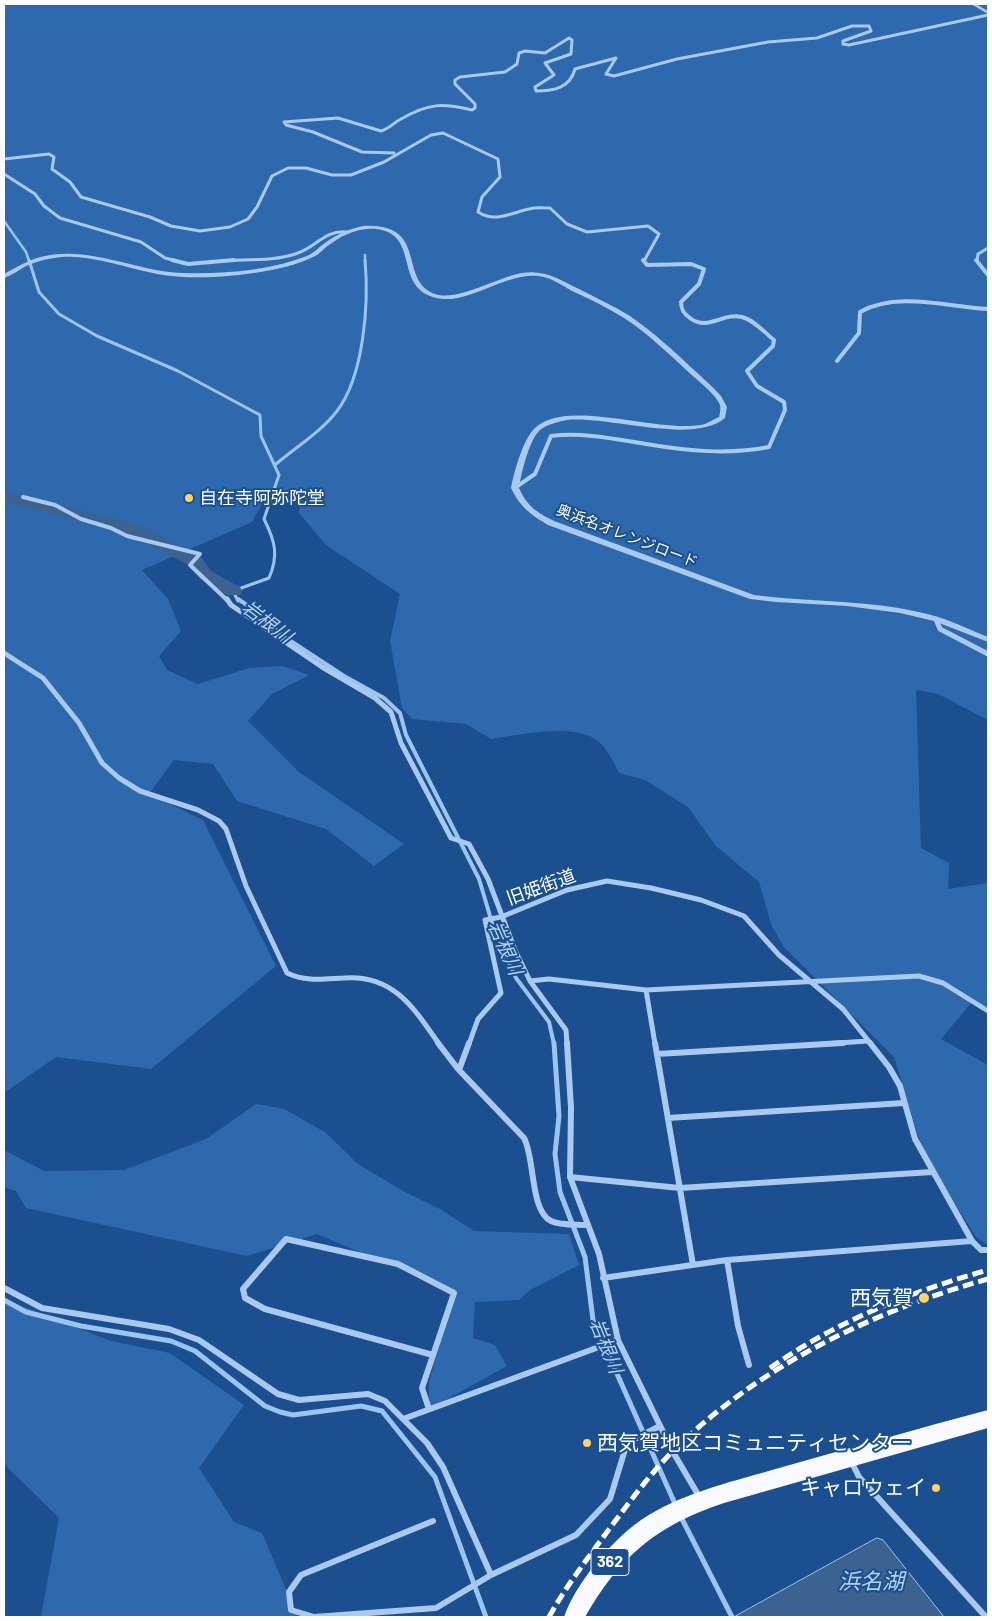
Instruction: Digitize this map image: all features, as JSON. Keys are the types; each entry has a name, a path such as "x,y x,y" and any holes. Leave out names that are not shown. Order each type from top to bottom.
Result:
{"highway":[{"name":"362","path":"574,1617 586,1594 617,1553 660,1520 694,1504 848,1456 988,1419"}],"street":[{"path":"973,4 988,14"},
{"path":"399,152 364,153 352,151 316,133 286,125 284,122 338,118 352,121 365,128 381,131 388,129 400,119 436,104 447,104 472,110 476,104 455,84 455,80 460,77 505,72 517,64 519,53 525,51 545,53 569,38 572,40 572,54 544,63 554,73 554,76 535,87 536,91 561,87 572,80 575,69 595,65 610,58 616,58 606,74 614,76 677,59 768,42 817,38 852,26 868,26 871,32 843,41 843,44 849,45 988,14"},
{"path":"4,159 49,154 54,157 52,169 72,184 74,192 80,196 111,208 143,215 180,228 210,231 224,229 249,218 261,203 266,182 279,171 302,167 332,176 350,175 419,144 434,133 443,133 498,159 500,177 490,184 478,204 478,212 482,216 500,217 533,208 550,208 566,224 587,232 648,226 659,234 643,260 646,265 691,264 704,269 704,277 700,284 680,302 682,311 688,317 702,324 711,324 730,317 744,317 774,340 773,346 747,371 749,380 753,385 784,402 785,410 769,448 752,451 686,450 571,432 551,436 535,474 515,488"},
{"path":"4,174 35,194 44,206 60,218 141,242 165,258 188,264 265,259 298,253 335,231 346,232"},
{"path":"4,276 25,263 56,254 92,256 156,272 181,275 273,270 313,255 346,232 361,228 393,231 402,238 415,278 424,292 441,298 518,276 536,274 554,279 633,322 660,342 718,396 724,406 722,418 705,426 696,427 580,418 558,420 540,426 528,443 515,488"},
{"path":"988,248 978,254 976,260 988,275"},
{"path":"837,361 859,333 860,312 870,304 887,301 964,309 988,309"},
{"name":"奥浜名オレンジロード","path":"515,488 520,500 533,513 551,523 753,597 847,604 900,611 936,619 988,640"},
{"path":"23,497 55,505 81,518 111,528 127,536 200,554 190,564 197,574 224,592 231,605 322,668 375,698 391,712 401,743 424,790 451,838 469,844 488,879 501,917 530,981 566,1030 571,1108 570,1177 586,1225 599,1254 618,1340 660,1426 694,1504"},
{"path":"936,619 940,629 988,654"},
{"path":"4,653 43,678 79,723 102,763 119,778 140,791 198,810 219,821 226,829 246,886 287,973 296,978 306,980 352,976 373,980 390,987 401,995 459,1070 515,1126 525,1140 530,1153 541,1212 548,1220 557,1224 586,1225"},
{"name":"旧姫街道","path":"459,1070 478,1019 501,993 484,920 501,917 567,890 607,882 651,888 701,900 744,916 779,954 843,1009 889,1067 900,1086 915,1139 972,1241"},
{"path":"530,981 549,979 646,990 919,976 943,983 988,1011"},
{"path":"646,990 693,1265"},
{"path":"656,1054 868,1041"},
{"path":"668,1118 904,1103"},
{"path":"570,1177 680,1188 932,1172"},
{"path":"430,1409 422,1388 433,1355 454,1292 398,1264 286,1239 243,1289 245,1298 265,1309 433,1355"},
{"path":"603,1278 727,1260 972,1241 981,1250 988,1250"},
{"path":"727,1260 738,1326 748,1364"},
{"path":"4,1288 42,1308 169,1329 199,1340 278,1394 299,1400 368,1394 385,1401 426,1442 443,1467 488,1577"},
{"path":"403,1419 618,1340"},
{"path":"432,1521 301,1575 289,1592 292,1610 314,1617 436,1608 488,1577 576,1534 610,1499 627,1443 660,1426"},
{"path":"848,1456 859,1477 986,1617"}],"shaded area":[{"path":"4,4 988,4 988,720 938,694 916,690 921,848 949,863 948,889 988,883 988,1010 972,1002 941,1039 988,1065 988,1245 976,1237 924,1155 894,1057 783,946 771,924 759,882 716,846 688,807 645,780 619,773 603,746 594,738 581,733 550,731 491,739 466,724 412,719 402,708 390,641 400,594 326,545 299,513 301,497 270,489 252,522 142,570 168,599 181,631 159,656 167,670 198,684 249,668 283,666 309,675 272,694 248,721 299,772 404,844 374,866 326,829 237,801 213,764 174,760 149,794 203,820 276,966 151,1069 56,1057 4,1093"},
{"path":"256,1104 284,1109 325,1132 358,1164 405,1192 440,1209 474,1231 569,1234 579,1265 530,1290 519,1300 475,1302 473,1338 495,1345 507,1366 429,1409 429,1382 454,1292 317,1234 247,1256 26,1208 16,1191 4,1187 4,1150 44,1171 124,1170 206,1139"},
{"path":"4,1299 111,1341 170,1353 244,1405 199,1468 234,1522 262,1533 298,1617 41,1617 59,1518 4,1464"}],"water":[{"name":"浜名湖","path":"877,1538 883,1540 944,1617 734,1617"}],"waterway":[{"path":"4,221 26,252 29,261"},
{"path":"365,255 365,260"},
{"path":"29,260 39,292 59,314 97,336 178,371 260,415 261,436 279,475 264,519 271,534 275,555 269,578 233,591 238,601"},
{"path":"276,464 324,426 337,411 346,396 359,359 363,338 366,297 365,260"},
{"name":"岩根川","path":"4,496 136,530 196,562 205,575 233,591"},
{"name":"岩根川","path":"238,599 257,612 283,636 344,676 384,698 400,713 406,735 479,879 496,936 516,978 549,1022 554,1044"},
{"name":"岩根川","path":"554,1043 559,1116 555,1154 560,1192 585,1257 593,1320 676,1506"},
{"path":"4,1300 26,1312 81,1326 171,1341 195,1351 265,1406 280,1412 293,1415 361,1406 382,1411 435,1477 486,1617"},
{"name":"岩根川","path":"681,1517 732,1617"}],"railway":[{"path":"770,1368 795,1351 848,1322 902,1298 988,1270"},
{"path":"549,1617 582,1565 654,1471 673,1451 742,1393 780,1368 860,1325 902,1307 988,1279"}],"place":[{"name":"自在寺阿弥陀堂","path":"189,498"},
{"name":"西気賀","path":"924,1298"},
{"name":"西気賀地区コミュニティセンター","path":"587,1443"},
{"name":"キャロウェイ","path":"936,1488"}]}
